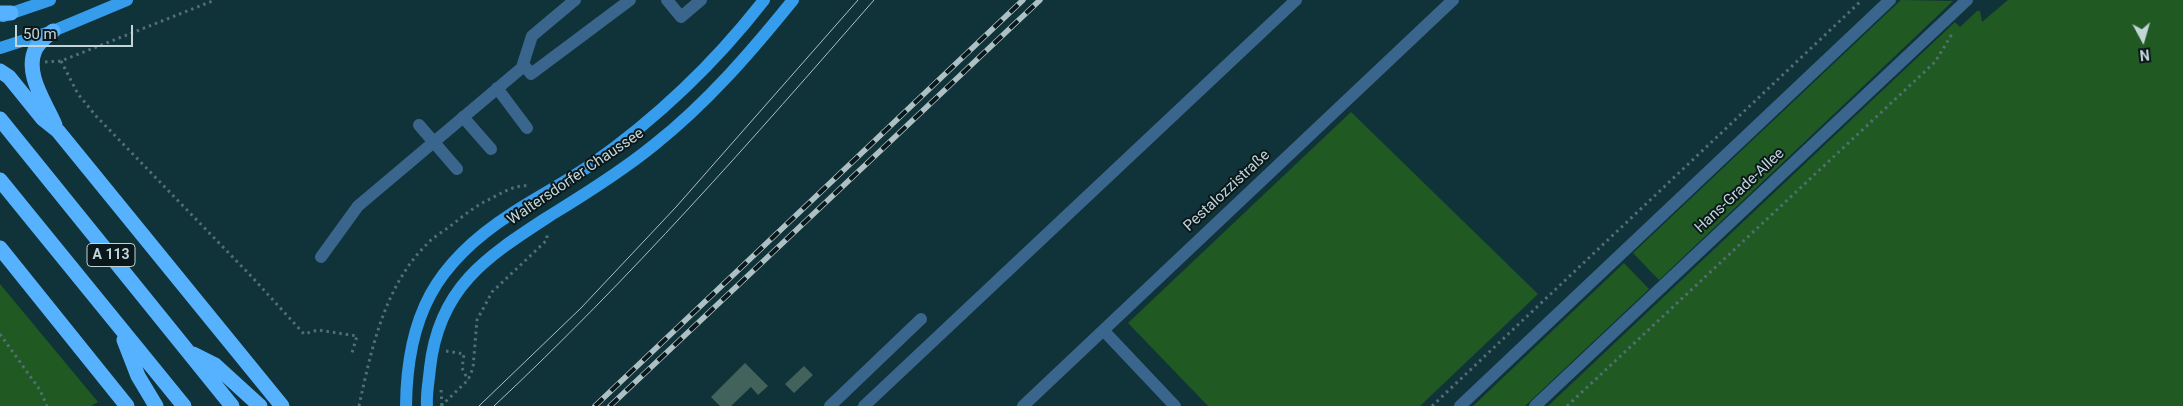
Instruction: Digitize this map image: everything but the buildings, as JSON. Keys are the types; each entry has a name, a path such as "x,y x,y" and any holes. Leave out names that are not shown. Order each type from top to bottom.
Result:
{"highway":[{"path":"53,31 39,44 32,67 37,84 58,131"},
{"path":"0,71 9,77 43,119 58,131 282,406"},
{"name":"A 113","path":"0,120 232,406"},
{"name":"A 113","path":"0,180 184,406"},
{"path":"0,248 128,406"},
{"path":"119,327 138,376 156,406"},
{"path":"189,352 215,365 260,406"}],"main road":[{"path":"4,14 50,0"},
{"path":"1,47 53,31 127,0"},
{"name":"Waltersdorfer Chaussee","path":"406,406 406,377 410,346 417,322 428,299 458,255 509,215 590,165 647,122 679,94 708,64 745,24 764,0"},
{"name":"Waltersdorfer Chaussee","path":"427,404 432,349 447,310 470,276 480,265 514,239 618,172 656,144 726,79 793,0"}],"street":[{"path":"575,0 532,36 523,64 531,74 630,0"},
{"path":"667,0 681,17 701,0"},
{"path":"864,406 1296,0"},
{"name":"Pestalozzistraße","path":"1024,406 1453,0"},
{"path":"1460,406 1890,0"},
{"name":"Hans-Grade-Allee","path":"1535,406 1967,0"},
{"path":"320,257 358,206 524,66"},
{"path":"497,88 527,128"},
{"path":"463,117 491,148"},
{"path":"419,125 457,169"},
{"path":"830,406 921,319"},
{"path":"1104,331 1175,406"}],"path":[{"path":"33,59 52,62 60,60 215,0"},
{"path":"1432,406 1862,0"},
{"path":"1567,406 1935,62 1954,32"},
{"path":"60,60 78,94 96,116 252,277 304,334 318,330 357,336 352,352"},
{"path":"359,406 370,357 380,325 392,294 408,266 426,244 476,206 519,184 533,186"},
{"path":"441,406 468,380 473,368 477,320 492,292 547,240 548,231"},
{"path":"0,334 40,390 47,406"},
{"path":"449,351 464,354 462,368 468,380"},
{"path":"441,390 441,406"}],"green space":[{"path":"1901,0 1953,1 1659,280 1633,253"},
{"path":"2008,0 2183,0 2183,406 1548,406 1955,22 1960,27 1977,11 1980,11 1982,22"},
{"path":"1351,112 1538,294 1420,406 1208,406 1128,323"},
{"path":"1624,263 1649,289 1525,406 1473,406"},
{"path":"0,284 98,402 91,406 0,406"}],"tram line":[{"path":"479,406 581,308 676,207 858,0"},
{"path":"494,406 594,309 642,259 782,105 874,0"}],"railway":[{"path":"595,406 1023,0"},
{"path":"610,406 1040,0"}]}
